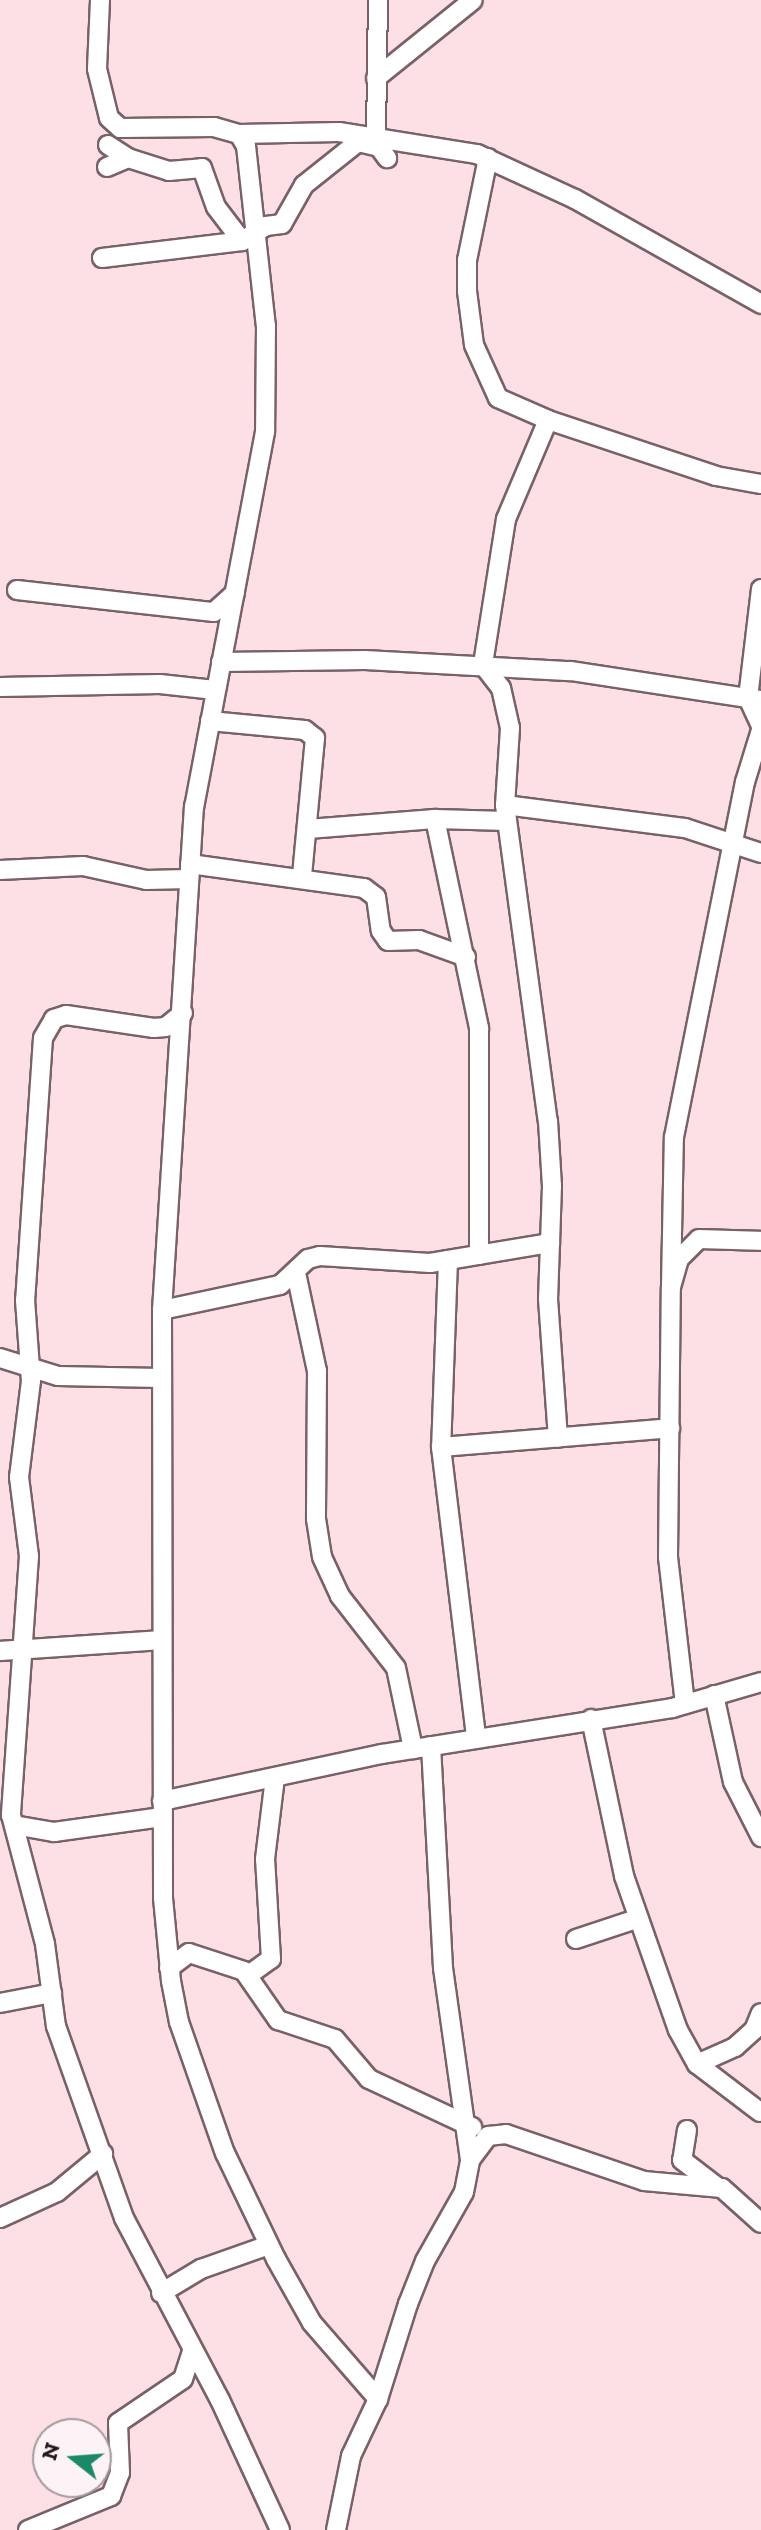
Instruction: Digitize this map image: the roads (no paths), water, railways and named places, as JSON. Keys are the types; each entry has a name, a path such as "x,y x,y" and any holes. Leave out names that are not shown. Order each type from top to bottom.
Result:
{"street":[{"path":"100,0 97,69 109,118 120,128 214,127 239,134 339,132 488,158 575,199 761,304"},
{"path":"376,138 378,0"},
{"path":"376,78 473,0"},
{"path":"239,134 246,146 249,237 266,326 265,432 199,771 162,1310 162,1809 169,1968 179,2022 225,2153 269,2245 312,2323 378,2399"},
{"path":"102,258 249,237 282,224 304,185 358,142 379,147 387,158"},
{"path":"108,145 128,158 169,171 202,168 216,207 249,237"},
{"path":"107,167 128,158"},
{"path":"488,158 467,260 474,345 498,398 548,420 716,476 761,484"},
{"path":"548,420 506,519 483,665 507,704 506,813 548,1121 548,1299 558,1438"},
{"path":"685,1704 668,1557 674,1137 735,848 745,782 761,728 755,699 761,589"},
{"path":"17,590 214,612 235,593"},
{"path":"221,662 483,665 571,671 755,699"},
{"path":"0,687 160,684 215,690"},
{"path":"210,721 313,735 302,876"},
{"path":"308,829 506,813 685,828 735,848 761,853"},
{"path":"435,819 479,1028 479,1255"},
{"path":"0,870 83,866 146,880 190,872 302,876 371,891 388,941 419,940 466,957"},
{"path":"183,1013 166,1027 154,1028 66,1015 54,1019 45,1031 25,1300 31,1364 19,1477 29,1556 11,1798 14,1825 45,1944 59,2038 124,2218 280,2530"},
{"path":"671,1287 679,1259 699,1239 761,1241"},
{"path":"162,1310 258,1292 296,1273 308,1259 320,1256 448,1260 550,1243"},
{"path":"448,1260 441,1447 476,1738"},
{"path":"296,1273 317,1371 315,1494 322,1557 340,1596 375,1635 396,1668 422,1747 443,1968 470,2160 464,2192 425,2261 378,2399 351,2456 336,2526 355,2530"},
{"path":"0,1358 31,1364 68,1377 161,1378"},
{"path":"441,1447 670,1428"},
{"path":"0,1651 161,1640"},
{"path":"14,1825 54,1832 162,1809 275,1778 422,1747 685,1704 761,1682"},
{"path":"714,1695 726,1761 752,1798 761,1837"},
{"path":"591,1719 624,1876 678,2030 697,2064 760,2112"},
{"path":"250,1974 271,1959 265,1859 275,1778"},
{"path":"576,1939 639,1918"},
{"path":"169,1968 189,1953 250,1974 278,2020 335,2039 369,2079 488,2136 506,2134 644,2181 716,2186"},
{"path":"0,2003 52,1993"},
{"path":"697,2064 735,2047 754,2030 761,2013"},
{"path":"687,2130 682,2160 761,2223"},
{"path":"470,2160 488,2136"},
{"path":"0,2218 57,2192 103,2154"},
{"path":"161,2293 201,2269 269,2245"},
{"path":"28,2530 111,2496 120,2473 118,2423 183,2379 192,2351"}]}
